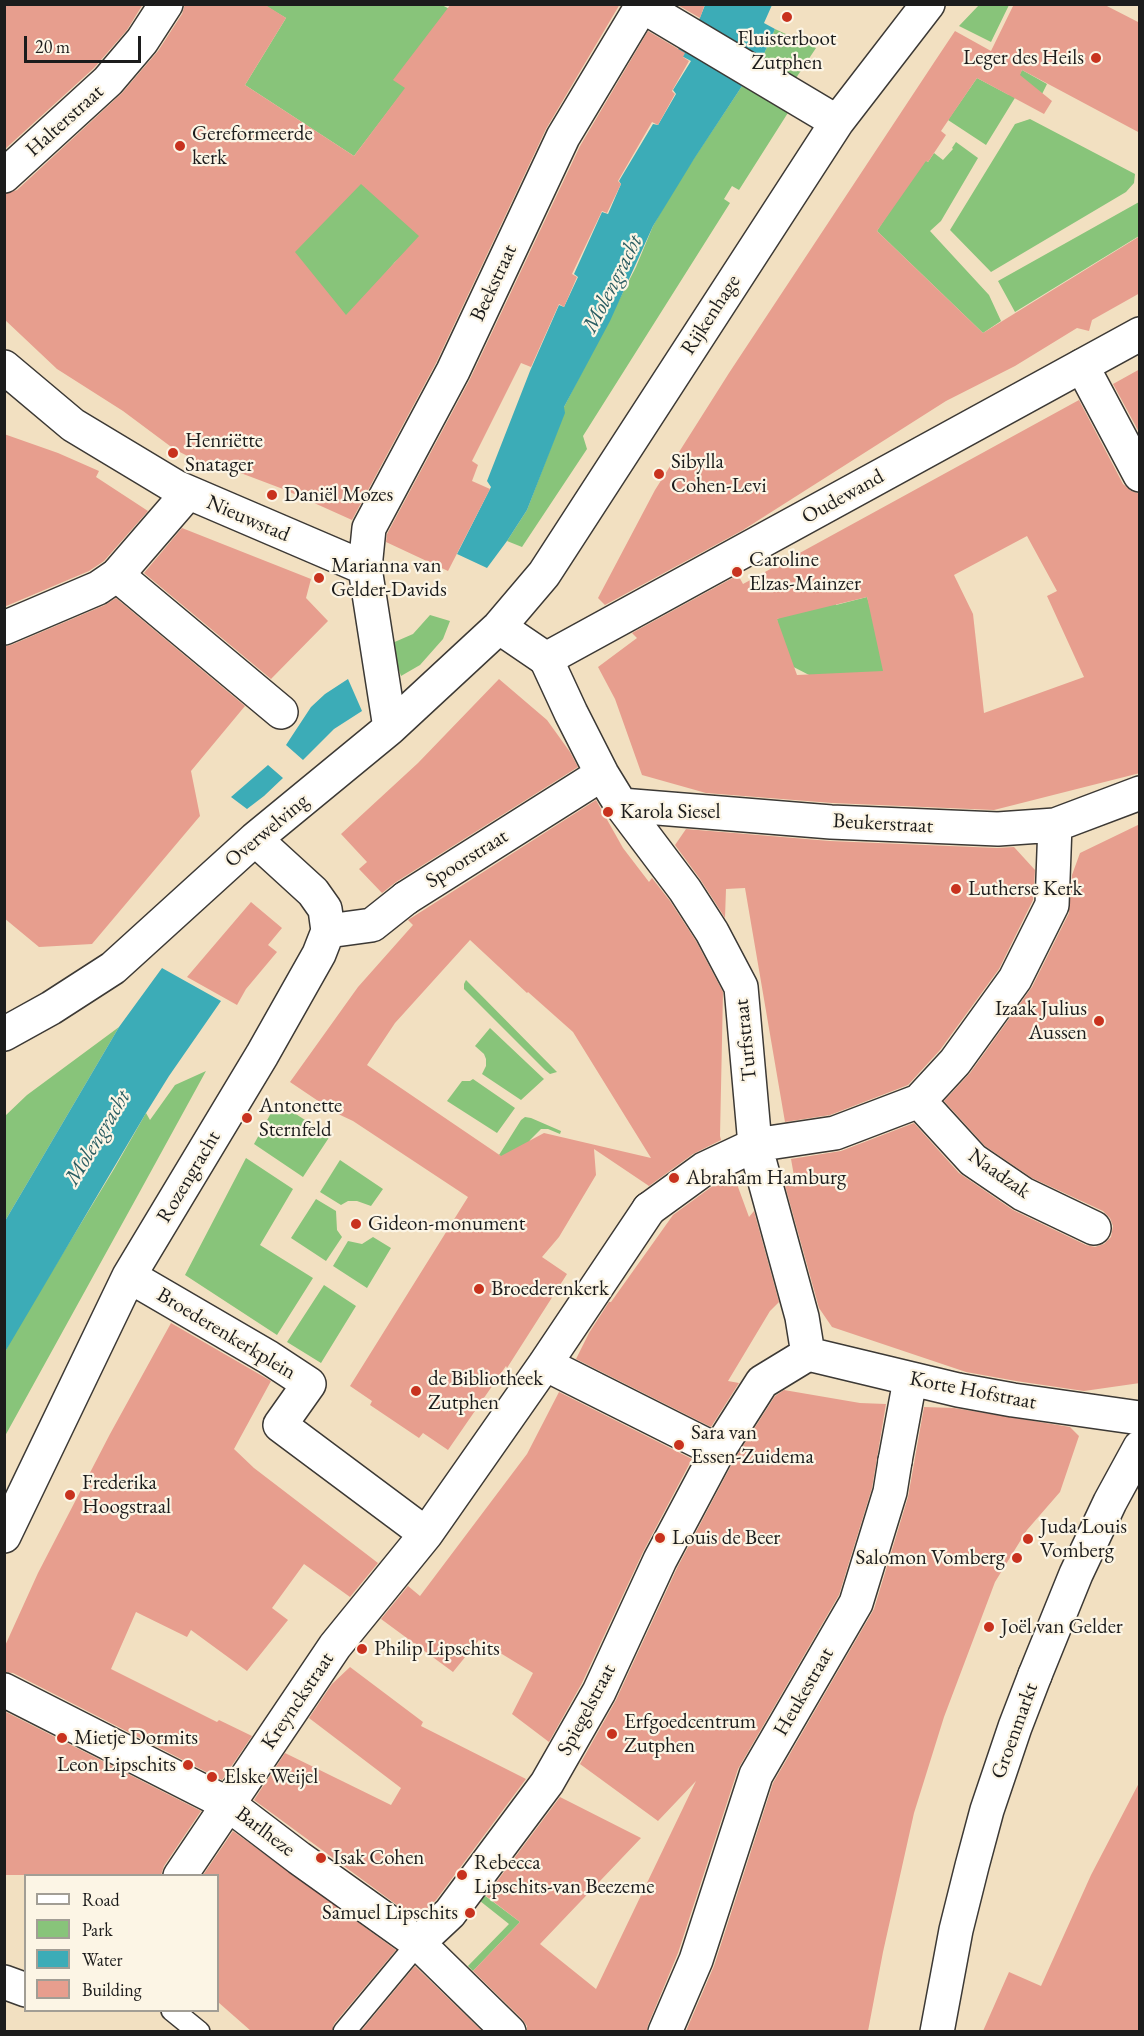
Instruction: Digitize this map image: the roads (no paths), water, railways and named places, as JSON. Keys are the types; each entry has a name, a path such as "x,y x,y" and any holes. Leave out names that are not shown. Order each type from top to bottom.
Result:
{"street":[{"name":"Halterstraat","path":"4,176 108,81 142,41 166,4"},
{"name":"Rijkenhage","path":"499,627 544,574 837,122 928,4"},
{"path":"641,5 837,122"},
{"name":"Beekstraat","path":"365,568 369,528 453,372 563,137 641,5"},
{"name":"Oudewand","path":"546,659 1140,334"},
{"path":"1082,366 1140,475"},
{"name":"Nieuwstad","path":"4,367 73,425 187,494 365,568"},
{"path":"4,628 98,588 117,575 187,494"},
{"path":"365,568 390,728"},
{"path":"117,575 281,712"},
{"path":"499,627 546,659"},
{"name":"Overwelving","path":"15,1028 113,968 255,839 390,728 499,627"},
{"name":"Turfstraat","path":"546,659 602,774 621,805 696,907 741,987 755,1145 802,1317 808,1354"},
{"name":"Spoorstraat","path":"328,931 372,925 406,898 602,774"},
{"name":"Beukerstraat","path":"621,805 831,822 998,829 1055,825 1140,793"},
{"path":"918,1101 956,1062 1015,979 1047,915 1052,904 1055,825"},
{"path":"255,839 314,892 325,909 328,931"},
{"name":"Rozengracht","path":"4,1536 129,1276 261,1055 319,954 328,931"},
{"name":"Kreynckstraat","path":"181,1874 335,1646 426,1534 650,1209 704,1169 755,1145 835,1133 918,1101"},
{"name":"Naadzak","path":"918,1101 973,1160 1023,1194 1094,1228"},
{"name":"Broederenkerkplein","path":"129,1276 268,1357 309,1384 280,1425 426,1534"},
{"path":"545,1364 718,1451 762,1382 808,1354"},
{"name":"Korte Hofstraat","path":"808,1354 910,1380 1013,1400 1140,1418"},
{"name":"Heukestraat","path":"665,2031 696,1960 756,1775 856,1603 890,1492 910,1380"},
{"name":"Groenmarkt","path":"937,2031 956,1930 975,1854 1015,1727 1076,1574 1110,1502 1140,1447"},
{"name":"Spiegelstraat","path":"418,1943 450,1913 547,1783 599,1692 660,1560 718,1451"},
{"name":"Barlheze","path":"4,1690 228,1804 418,1943 509,2031"},
{"path":"4,1982 24,1989"}],"lane":[{"path":"344,2031 418,1943"},
{"path":"175,2012 199,2031"}],"water":[{"name":"Molengracht","path":"705,5 772,5 764,23 775,29 759,65 746,80 653,226 610,321 564,407 565,413 527,510 487,568 457,554 491,487 487,481 530,371 559,305 564,307 578,277 574,274 602,212 608,214 621,184 619,181 653,124 658,125 676,94 673,90 691,61 676,53 695,19 699,20"},
{"path":"348,679 362,711 334,729 303,760 286,745 311,707 325,694"},
{"path":"268,765 283,778 264,796 247,809 231,797"},
{"name":"Molengracht","path":"162,968 221,1001 146,1113 5,1352 5,1221 119,1027"}],"place":[{"name":"Fluisterboot Zutphen","path":"787,17"},
{"name":"Leger des Heils","path":"1096,58"},
{"name":"Gereformeerde kerk","path":"180,146"},
{"name":"Henriëtte Snatager","path":"173,453"},
{"name":"Sibylla Cohen-Levi","path":"659,474"},
{"name":"Daniël Mozes","path":"272,495"},
{"name":"Caroline Elzas-Mainzer","path":"737,572"},
{"name":"Marianna van Gelder-Davids","path":"319,578"},
{"name":"Karola Siesel","path":"608,812"},
{"name":"Lutherse Kerk","path":"956,889"},
{"name":"Izaak Julius Aussen","path":"1099,1021"},
{"name":"Antonette Sternfeld","path":"247,1118"},
{"name":"Abraham Hamburg","path":"674,1178"},
{"name":"Gideon-monument","path":"356,1224"},
{"name":"Broederenkerk","path":"479,1289"},
{"name":"de Bibliotheek Zutphen","path":"416,1391"},
{"name":"Sara van Essen-Zuidema","path":"679,1445"},
{"name":"Frederika Hoogstraal","path":"70,1495"},
{"name":"Louis de Beer","path":"660,1538"},
{"name":"Juda Louis Vomberg","path":"1028,1539"},
{"name":"Salomon Vomberg","path":"1017,1558"},
{"name":"Joël van Gelder","path":"989,1627"},
{"name":"Philip Lipschits","path":"362,1649"},
{"name":"Erfgoedcentrum Zutphen","path":"612,1734"},
{"name":"Mietje Dormits","path":"62,1738"},
{"name":"Leon Lipschits","path":"188,1765"},
{"name":"Elske Weijel","path":"212,1777"},
{"name":"Isak Cohen","path":"321,1858"},
{"name":"Rebecca Lipschits-van Beezeme","path":"462,1875"},
{"name":"Samuel Lipschits","path":"470,1913"}]}
